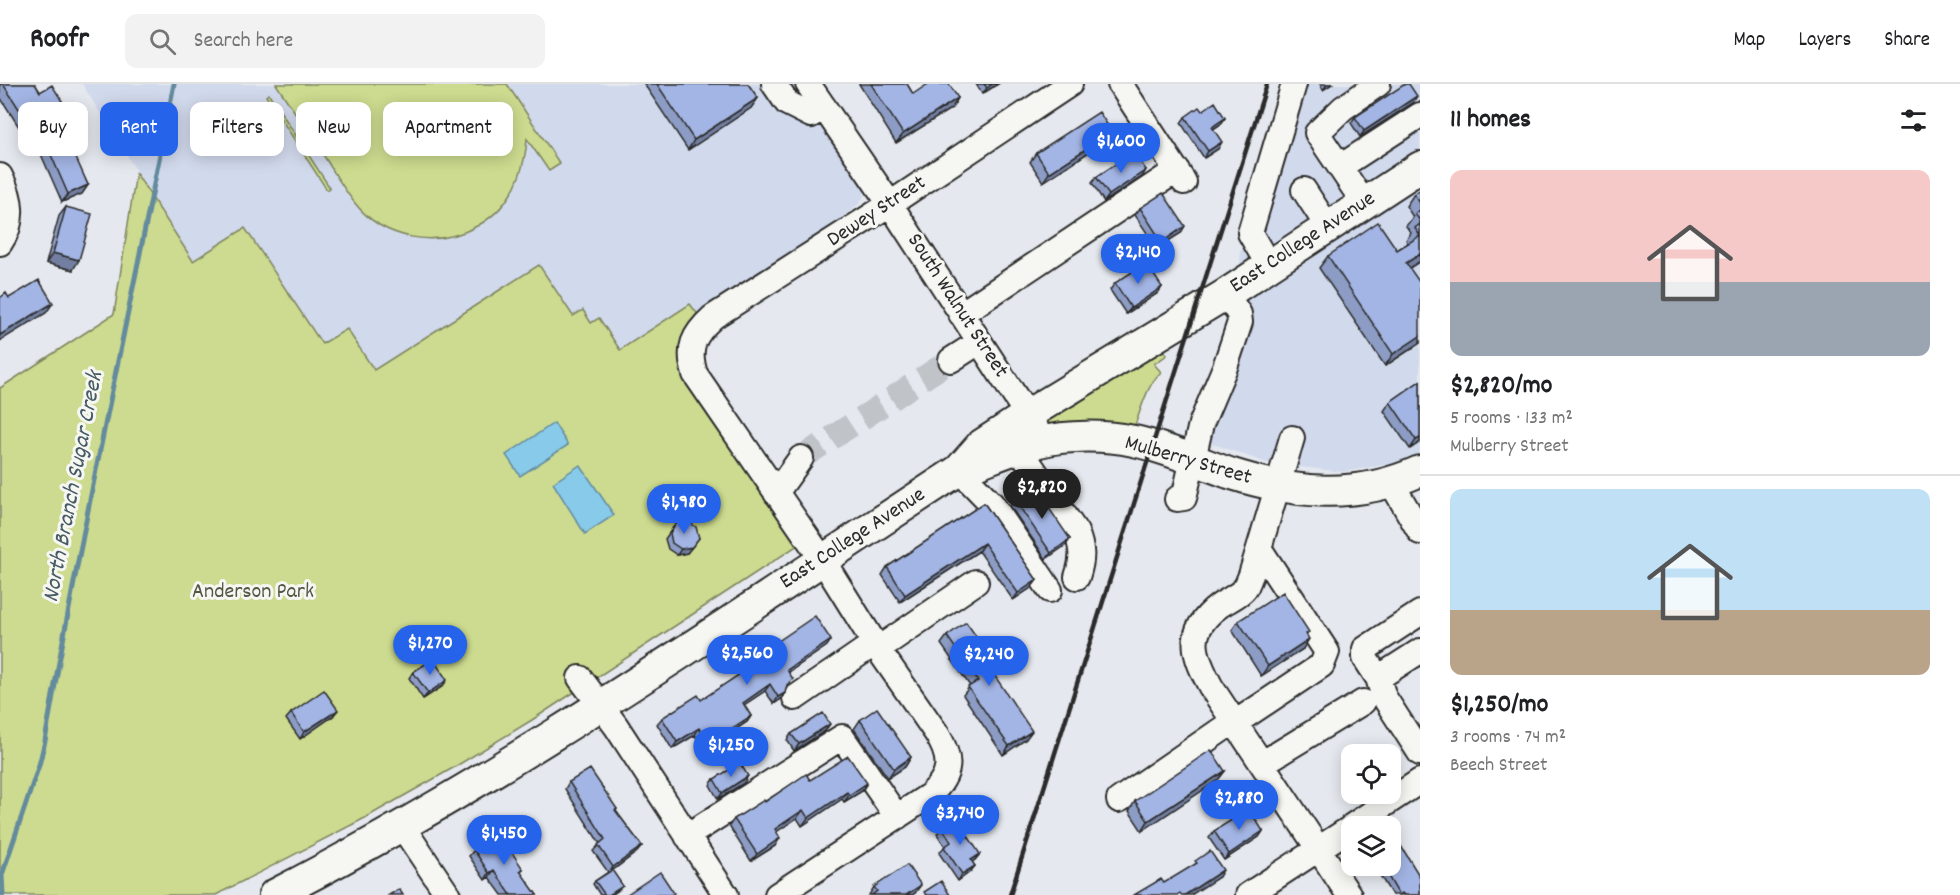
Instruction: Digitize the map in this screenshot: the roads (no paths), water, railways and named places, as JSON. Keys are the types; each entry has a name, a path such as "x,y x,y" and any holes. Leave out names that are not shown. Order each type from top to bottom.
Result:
{"main road":[{"name":"East College Avenue","path":"274,895 503,768 959,470 981,445 1226,294 1420,166"},
{"name":"Mulberry Street","path":"959,470 1030,445 1101,438 1133,441 1277,487 1327,491 1361,489 1388,483 1420,471"}],"street":[{"path":"774,84 787,103 811,115 824,107"},
{"name":"South Walnut Street","path":"808,84 890,204 1037,429 1030,445 1082,546 1082,561 1077,576"},
{"name":"Dewey Street","path":"776,493 695,374 691,362 695,336 713,317 890,204 1071,84"},
{"path":"961,314 1180,176 1120,84"},
{"path":"1269,266 1250,233 1294,84"},
{"path":"1364,203 1317,133 1343,108 1378,84"},
{"path":"1340,167 1420,115"},
{"path":"0,177 10,201 5,232"},
{"path":"1304,190 1328,227"},
{"path":"1177,499 1184,498 1201,424 1225,367 1240,322 1239,314 1226,294"},
{"path":"951,360 979,342"},
{"path":"1292,438 1248,582 1245,588 1234,597 1206,616 1198,628 1195,646 1201,667 1211,687 1349,895"},
{"path":"777,895 930,795 939,787 948,769 944,745 776,493 801,458"},
{"path":"959,470 992,504 1050,590"},
{"path":"1388,483 1420,532"},
{"path":"1119,800 1322,665 1327,652 1259,548"},
{"path":"795,698 976,582"},
{"path":"1420,613 1365,649 1365,658 1378,678 1384,696 1420,753"},
{"path":"1378,678 1420,651"},
{"path":"580,678 602,705 726,895"},
{"path":"1263,763 1363,702"},
{"path":"687,836 842,737 897,817"},
{"path":"1368,816 1420,781"},
{"path":"402,826 448,895"},
{"path":"1248,895 1341,834"}],"water":[{"path":"554,423 568,445 520,476 506,455"},
{"path":"580,465 614,515 585,534 553,483"}],"waterway":[{"name":"North Branch Sugar Creek","path":"3,895 2,875 45,741 91,494 174,84"}],"tunnel":[{"path":"801,458 951,360"}],"railway":[{"path":"1010,895 1267,84"}],"park label":[{"name":"Anderson Park","path":"253,592"}]}
